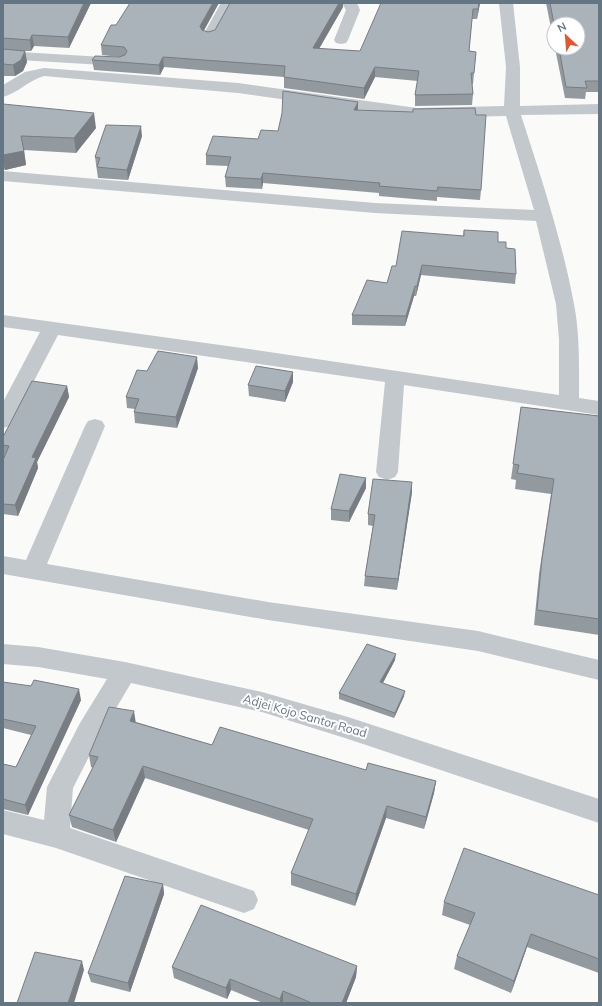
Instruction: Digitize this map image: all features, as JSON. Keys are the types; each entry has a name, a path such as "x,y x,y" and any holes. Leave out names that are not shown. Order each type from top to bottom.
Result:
{"street":[{"path":"209,37 228,3"},
{"path":"341,40 353,10 351,4 349,3"},
{"path":"506,3 512,66 512,112 544,216 565,304 569,340 570,403"},
{"path":"3,54 120,62"},
{"path":"3,92 30,75 44,72 238,88 417,113 599,110"},
{"path":"3,176 273,201 375,208 544,216"},
{"path":"3,321 241,354 599,408"},
{"path":"3,421 52,327"},
{"path":"388,472 394,378"},
{"path":"33,570 95,426"},
{"path":"3,565 268,611 478,641 599,670"},
{"name":"Adjei Kojo Santor Road","path":"3,654 38,657 126,672 269,704 348,728 599,811"},
{"path":"56,836 60,787 89,731 126,672"},
{"path":"3,822 56,836 244,900"}],"building":[{"path":"3,3 84,3 68,37 32,35 30,40 3,38"},
{"path":"130,3 213,3 200,26 202,30 208,32 215,30 230,3 339,3 313,48 360,51 381,3 479,3 478,9 473,9 469,51 476,52 474,73 471,73 473,94 415,95 419,71 375,67 364,88 284,77 285,66 163,57 159,65 92,60 95,56 119,57 125,55 127,51 124,47 101,45 111,25 116,25"},
{"path":"550,3 599,3 599,81 585,81 587,88 566,87 560,56 586,56 586,16 552,16"},
{"path":"3,49 25,51 21,60 13,65 3,64"},
{"path":"283,91 358,102 354,110 413,112 413,109 475,108 476,115 486,115 481,190 438,187 437,191 379,186 380,183 263,173 261,179 225,177 231,157 206,155 213,136 258,139 261,130 278,131 282,113"},
{"path":"3,104 94,113 74,138 21,136 24,151 3,155"},
{"path":"106,125 141,126 127,170 97,167 100,158 95,157"},
{"path":"464,230 498,232 498,242 506,242 506,248 515,249 516,274 422,265 417,286 415,286 406,316 352,315 367,280 387,283 392,266 396,266 402,231 464,236"},
{"path":"158,351 197,357 176,417 134,412 139,399 126,397 137,370 147,371"},
{"path":"256,366 293,372 285,391 248,385"},
{"path":"32,381 67,386 32,457 36,458 15,505 3,504 3,460 9,446 3,445 3,437"},
{"path":"521,407 599,416 599,619 537,610 542,559 554,479 517,473 519,465 513,464"},
{"path":"340,474 366,478 349,511 331,509"},
{"path":"373,479 412,482 398,579 365,576 375,515 368,514"},
{"path":"367,644 396,654 380,682 405,691 395,713 339,693"},
{"path":"34,680 79,689 25,805 3,799 3,764 16,767 36,726 3,719 3,682 31,686"},
{"path":"109,707 134,711 130,721 212,745 220,727 366,770 368,763 436,781 426,817 387,806 356,894 291,873 313,819 143,766 113,830 69,815 98,757 89,755"},
{"path":"464,848 599,895 599,959 531,934 514,981 457,956 475,913 444,902"},
{"path":"125,876 163,884 128,983 88,973"},
{"path":"201,905 357,966 342,1003 312,1003 283,991 280,999 230,979 226,988 172,967"},
{"path":"35,952 82,961 68,1003 17,1003"}]}
